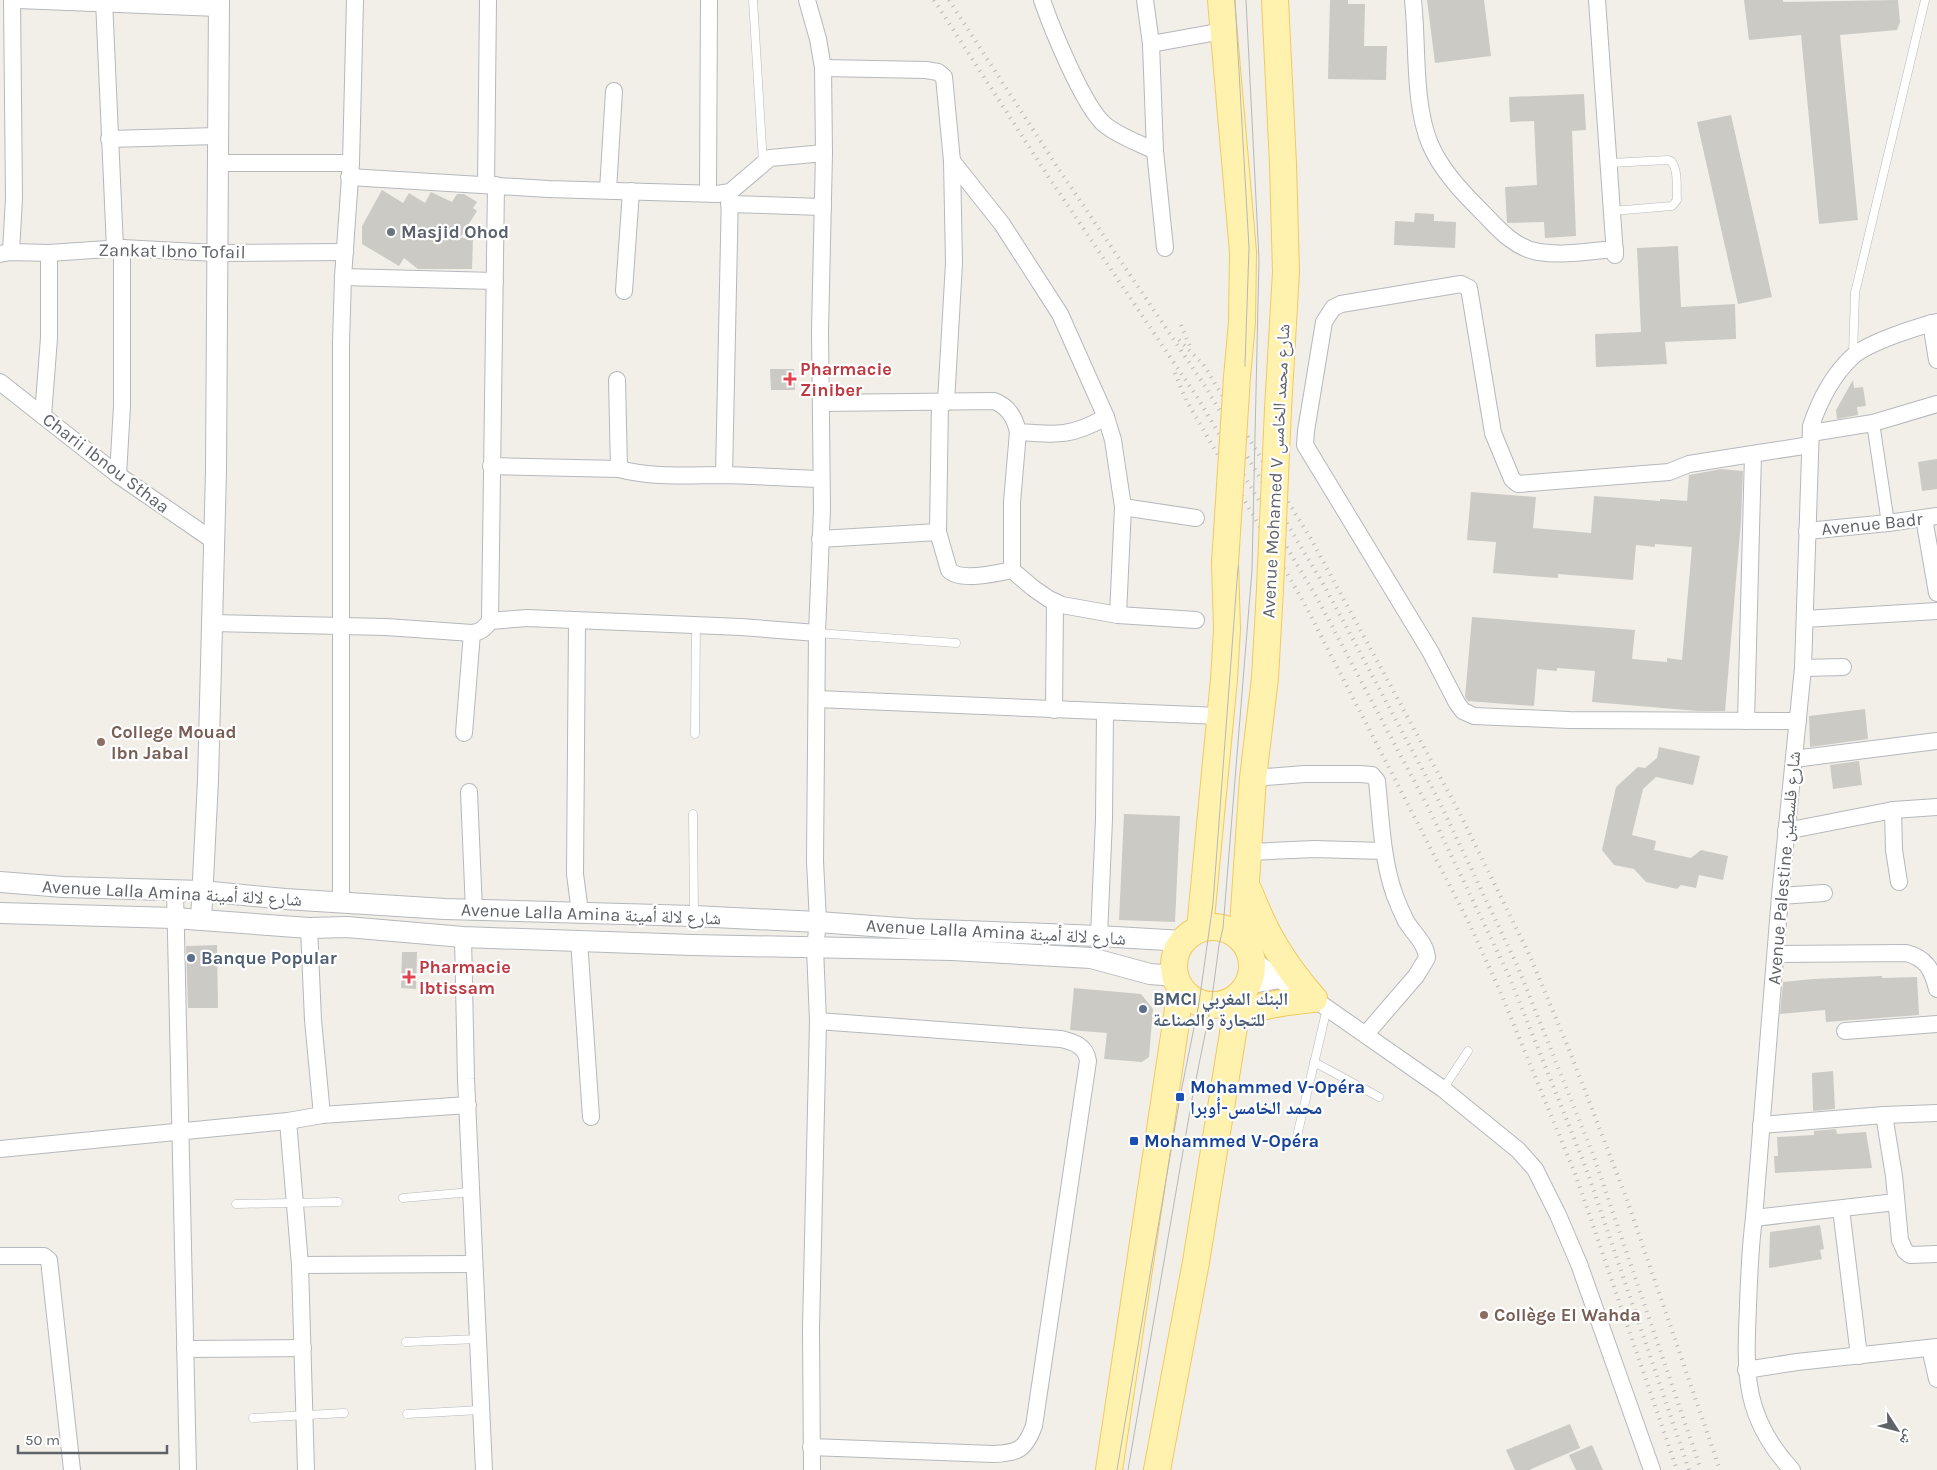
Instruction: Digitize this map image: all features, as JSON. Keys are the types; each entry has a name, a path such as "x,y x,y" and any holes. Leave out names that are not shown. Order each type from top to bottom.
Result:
{"main road":[{"path":"1192,935 1220,716 1227,630 1225,563 1242,322 1243,252 1221,0"},
{"name":"Avenue Mohamed V شارع محمد الخامس","path":"1247,949 1247,887 1253,778 1265,678 1286,272 1283,155 1275,0"},
{"path":"1247,887 1260,919 1278,953 1320,1003"},
{"path":"1109,1470 1173,1036 1178,983 1174,963 1177,952 1192,935 1211,927 1223,928 1234,933 1247,949 1251,972 1240,999 1196,1262 1157,1470"},
{"path":"1178,983 1189,997 1199,1003 1211,1005 1240,999"},
{"path":"1240,999 1244,1012 1285,1002 1320,1003"}],"street":[{"path":"5,253 7,99 12,0"},
{"path":"18,0 218,4 214,541 208,780 200,920"},
{"path":"341,903 342,627 340,538 343,277 350,170 356,0"},
{"path":"212,623 386,627 472,633 481,631 490,621 495,281 491,185 488,0"},
{"path":"708,192 709,0"},
{"path":"807,0 818,39 823,68 824,154 815,861 818,922 815,948 818,1021 811,1328 812,1470"},
{"path":"1042,0 1078,82 1093,110 1110,128 1155,151"},
{"path":"1145,0 1151,44 1155,151 1165,248"},
{"path":"1413,0 1420,101 1423,122 1430,144 1442,165 1458,186 1500,231 1529,250 1557,253 1615,252 1597,0"},
{"path":"104,2 109,139 118,248 122,406 118,474"},
{"path":"1151,44 1223,31"},
{"path":"823,68 926,70 941,74 946,85 952,161 954,263 943,402 938,532 947,566 953,574 960,576 1012,570"},
{"path":"608,190 614,91"},
{"path":"109,139 218,136"},
{"path":"724,475 729,198 770,158 824,154"},
{"path":"952,161 1002,224 1060,314 1106,417 1113,440 1123,506 1118,615"},
{"path":"218,163 350,170 548,189 708,192 729,198 823,207"},
{"path":"624,291 631,191"},
{"name":"Zankat Ibno Tofail","path":"5,253 48,253 118,248 216,253 345,252"},
{"path":"43,416 49,338 48,253"},
{"path":"343,277 495,281"},
{"path":"1798,721 1569,720 1474,716 1463,711 1430,651 1305,445 1324,322 1333,308 1342,304 1466,285 1469,288 1493,433 1512,479 1518,484 1669,472 1689,464 1753,454 1874,423 1937,404"},
{"path":"1934,323 1937,360"},
{"name":"Avenue Palestine شارع فلسطين","path":"1792,1470 1776,1453 1758,1420 1752,1403 1746,1370 1750,1250 1780,896 1803,668 1806,531 1811,439 1818,406 1853,357 1868,347 1934,323"},
{"path":"617,380 619,469"},
{"name":"Charii Ibnou Sthaa","path":"0,382 118,474 214,541"},
{"path":"821,403 984,400 1003,404 1015,422 1018,432 1012,502 1012,570 1033,588 1055,602 1118,615 1196,620"},
{"path":"1018,432 1068,434 1092,425 1106,417"},
{"path":"1874,423 1888,524"},
{"path":"1746,721 1753,454"},
{"path":"491,466 619,469 666,476 724,475 821,479"},
{"path":"1123,506 1196,518"},
{"path":"1930,517 1937,593"},
{"name":"Avenue Badr","path":"1806,531 1888,524 1930,517"},
{"path":"820,539 938,532"},
{"path":"1054,710 1055,602"},
{"path":"1804,619 1937,611"},
{"path":"490,621 528,618 773,628 818,633"},
{"path":"577,621 575,874 580,912"},
{"path":"464,733 472,633"},
{"path":"1803,668 1843,667"},
{"path":"817,699 1220,716"},
{"path":"1099,936 1104,819 1105,712"},
{"path":"1794,759 1937,741"},
{"path":"1253,778 1304,774 1360,774 1372,776 1377,781 1384,851 1395,898 1406,920 1424,945 1427,958 1416,976 1366,1034"},
{"path":"469,792 474,910"},
{"path":"1786,832 1893,810 1937,807"},
{"path":"1893,810 1894,850 1899,882"},
{"path":"1249,852 1314,849 1384,851"},
{"name":"Avenue Lalla Amina شارع لالة أمينة","path":"0,882 63,887 202,890 341,903 474,910 694,916 818,922 913,930 1099,936 1192,935"},
{"path":"175,890 174,918 188,1470"},
{"path":"1780,896 1824,894"},
{"name":"Avenue Lalla Amina شارع لالة أمينة","path":"0,912 174,918 309,928 347,927 462,937 692,945 943,949 1091,958 1178,983"},
{"path":"309,928 313,1020 322,1115"},
{"path":"462,937 471,1192 484,1470"},
{"path":"579,940 591,1116"},
{"path":"1247,949 1279,980 1320,1003 1443,1089 1518,1150 1539,1176 1579,1264 1652,1470"},
{"path":"1776,954 1906,953 1923,960 1930,966 1937,989"},
{"path":"1240,999 1279,980"},
{"path":"811,1447 993,1454 1017,1451 1028,1441 1034,1426 1088,1061 1084,1049 1074,1042 1061,1038 818,1021"},
{"path":"1845,1030 1937,1024"},
{"path":"0,1149 288,1121 322,1115 468,1105"},
{"path":"1761,1125 1884,1115 1937,1113"},
{"path":"1884,1115 1900,1240 1905,1251 1910,1255 1937,1254"},
{"path":"288,1121 300,1265 306,1470"},
{"path":"1754,1218 1896,1202"},
{"path":"1841,1209 1858,1356"},
{"path":"0,1256 44,1256 48,1258 72,1470"},
{"path":"300,1265 474,1264"},
{"path":"186,1349 303,1348"},
{"path":"1746,1370 1797,1362 1934,1348 1937,1379"}],"lane":[{"path":"753,0 763,163"},
{"path":"1853,357 1855,293 1925,0"},
{"path":"1610,163 1671,161 1675,166 1677,200 1672,206 1612,210"},
{"path":"696,625 696,734"},
{"path":"818,633 956,643"},
{"path":"692,814 694,916"},
{"path":"1298,1132 1314,1062 1320,1003"},
{"path":"1443,1089 1468,1051"},
{"path":"1314,1062 1379,1097"},
{"path":"403,1198 471,1192"},
{"path":"236,1204 338,1202"},
{"path":"406,1342 478,1339"},
{"path":"407,1414 480,1410"},
{"path":"253,1418 344,1413"}],"building":[{"path":"1330,0 1348,0 1348,4 1365,4 1364,46 1387,46 1386,80 1328,79"},
{"path":"1427,0 1484,0 1491,56 1435,63"},
{"path":"1744,0 1783,0 1783,2 1898,0 1900,22 1897,30 1840,35 1858,220 1819,224 1801,35 1749,40"},
{"path":"1584,94 1586,130 1572,131 1576,236 1545,238 1544,222 1507,223 1505,187 1537,185 1534,121 1510,122 1509,97"},
{"path":"1731,115 1772,297 1738,304 1697,122"},
{"name":"Masjid Ohod","path":"382,190 403,203 409,193 425,203 431,192 452,202 457,194 464,194 477,202 473,208 477,211 460,238 473,238 472,269 418,269 404,258 399,266 362,244 362,226"},
{"path":"1415,213 1434,214 1434,221 1456,222 1455,248 1394,245 1395,221 1414,222"},
{"path":"1678,246 1681,307 1735,304 1736,339 1665,342 1667,364 1596,367 1595,334 1641,332 1637,248"},
{"path":"770,369 794,369 795,390 771,390"},
{"path":"1853,380 1854,388 1863,387 1866,406 1857,407 1858,415 1837,419 1836,410"},
{"path":"1937,459 1937,489 1922,491 1918,462"},
{"path":"1721,469 1743,471 1741,521 1725,711 1698,711 1592,702 1595,671 1557,668 1557,671 1537,669 1534,706 1468,701 1465,697 1472,617 1635,630 1632,659 1667,662 1667,658 1682,660 1692,547 1655,544 1655,547 1636,545 1633,580 1558,574 1558,578 1493,573 1496,542 1467,540 1471,492 1536,497 1533,528 1591,533 1594,496 1687,501 1689,475"},
{"path":"1865,709 1868,739 1810,747 1809,716"},
{"path":"1659,747 1700,756 1693,785 1656,777 1643,789 1632,835 1656,841 1654,850 1691,858 1701,850 1728,856 1723,880 1699,875 1696,888 1681,885 1677,889 1646,882 1634,869 1614,865 1602,850 1616,787 1638,767 1645,768 1657,758"},
{"path":"1859,761 1862,785 1833,789 1830,765"},
{"path":"1124,814 1180,816 1175,922 1119,920"},
{"path":"217,945 218,1008 188,1008 186,946"},
{"name":"Pharmacie Ibtissam","path":"402,952 417,952 416,989 401,988"},
{"path":"1882,976 1882,978 1917,977 1919,1015 1826,1022 1825,1010 1780,1014 1783,982"},
{"path":"1074,988 1141,994 1153,1009 1149,1057 1142,1062 1104,1059 1107,1033 1070,1030"},
{"path":"1833,1071 1835,1109 1813,1111 1812,1073"},
{"path":"1836,1129 1837,1134 1866,1132 1872,1168 1775,1173 1774,1156 1778,1156 1777,1137 1814,1135 1814,1131"},
{"path":"1820,1225 1824,1249 1820,1250 1822,1259 1769,1268 1770,1232"},
{"path":"1570,1424 1580,1448 1529,1470 1515,1470 1506,1450"},
{"path":"1592,1445 1603,1470 1576,1470 1569,1455"}],"tram line":[{"path":"1117,1470 1180,1097 1199,1003 1213,903 1238,567 1249,248 1235,0"},
{"path":"1128,1470 1223,928 1252,570 1259,259 1246,0"}],"railway":[{"path":"934,0 1048,176 1197,397 1317,598 1429,809 1509,976 1586,1168 1689,1470"},
{"path":"949,0 1056,165 1205,386 1325,587 1437,797 1517,965 1594,1157 1701,1470"},
{"path":"1181,325 1191,349"},
{"path":"1179,340 1203,364 1311,539 1458,810 1529,954 1570,1052 1626,1197 1720,1470"},
{"path":"1175,373 1186,400 1303,601 1468,921 1500,991 1576,1176 1677,1470"}],"place":[{"name":"Masjid Ohod","path":"391,232"},
{"name":"Pharmacie Ziniber","path":"790,379"},
{"name":"College Mouad Ibn Jabal","path":"101,742"},
{"name":"Banque Popular","path":"191,958"},
{"name":"Pharmacie Ibtissam","path":"409,977"},
{"name":"BMCI البنك المغربي للتجارة والصناعة","path":"1143,1009"},
{"name":"Mohammed V-Opéra محمد الخامس-أوبرا","path":"1180,1097"},
{"name":"Mohammed V-Opéra","path":"1134,1141"},
{"name":"Collège El Wahda","path":"1484,1315"}]}
